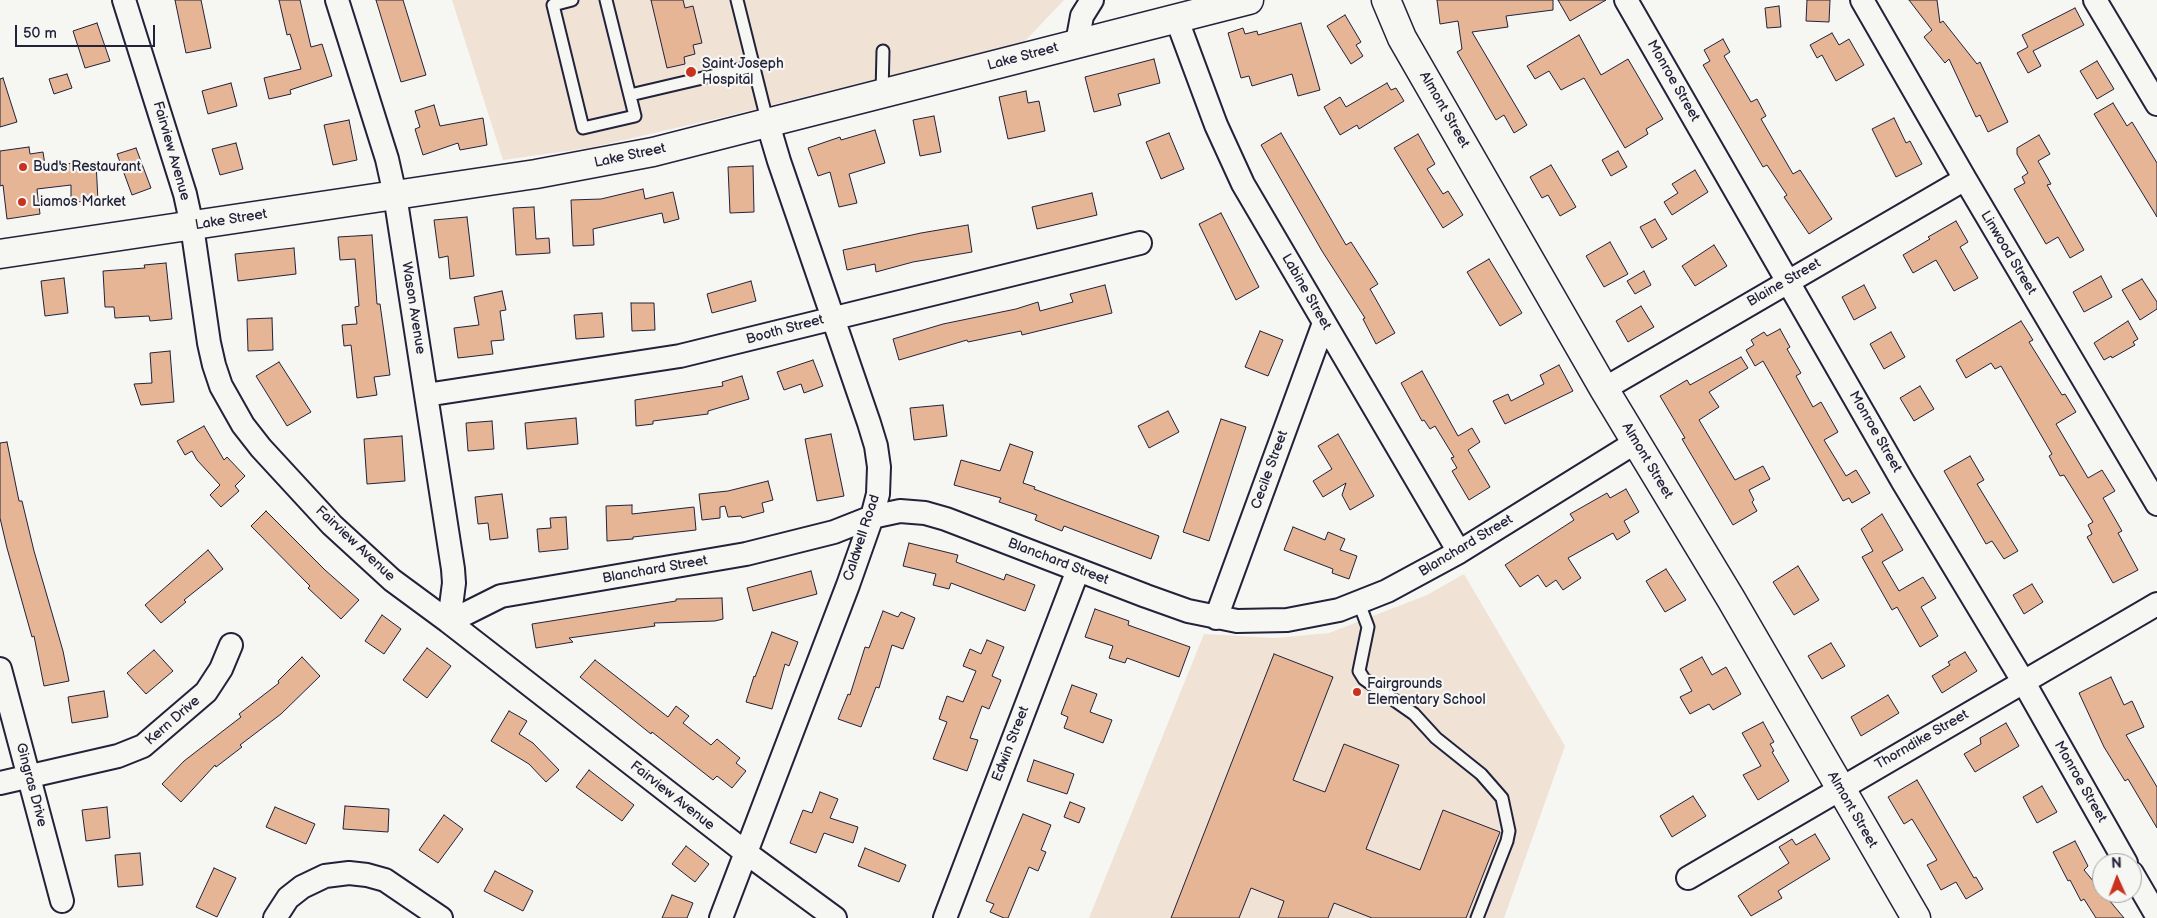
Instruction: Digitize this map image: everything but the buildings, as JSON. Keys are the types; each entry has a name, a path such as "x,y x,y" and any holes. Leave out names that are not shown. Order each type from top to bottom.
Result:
{"street":[{"name":"Fairview Avenue","path":"124,0 165,128 192,226 214,365 221,386 243,426 332,525 362,555 392,580 449,622 745,852 835,918"},
{"name":"Wason Avenue","path":"337,0 387,159 395,194 453,569 454,583 449,622"},
{"path":"1077,43 1082,16 1092,0"},
{"name":"Lake Street","path":"0,254 192,226 595,163 653,152 768,124 1077,43 1177,20 1249,0"},
{"name":"Almont Street","path":"1386,0 1402,38 1604,388 1731,600 1916,918"},
{"name":"Monroe Street","path":"1626,0 1903,482 2023,682 2120,853"},
{"name":"Linwood Street","path":"1862,0 1965,179 2157,504"},
{"path":"2095,0 2157,104"},
{"name":"Labine Street","path":"1177,20 1216,125 1243,184 1459,552"},
{"name":"Caldwell Road","path":"722,918 745,852 776,777 872,517 878,494 879,467 876,446 768,124"},
{"name":"Blaine Street","path":"1604,388 1965,179"},
{"name":"Booth Street","path":"426,395 680,356 1140,243"},
{"name":"Cecile Street","path":"1216,618 1324,323"},
{"name":"Blanchard Street","path":"449,622 501,596 746,554 834,532 872,517 900,511 925,513 946,519 1146,596 1216,618 1262,622 1287,620 1316,615 1359,603 1388,591 1459,552 1636,442"},
{"name":"Edwin Street","path":"945,918 1078,570"},
{"name":"Thorndike Street","path":"1688,878 1839,788 2157,604"},
{"name":"Kern Drive","path":"0,783 118,756 143,746 206,692 221,669 231,645"},
{"name":"Gingras Drive","path":"0,669 62,901"},
{"path":"275,918 288,898 302,887 325,876 349,873 385,880 441,918"},
{"path":"2142,890 2157,916"}],"lane":[{"path":"572,0 553,5 583,128 635,116 606,0"},
{"path":"737,0 768,124"},
{"path":"882,94 883,52"},
{"path":"630,95 754,66"},
{"path":"1359,603 1368,626 1359,671 1364,679 1414,714 1436,738 1492,784 1502,798 1507,815 1508,836 1477,918"}],"shaded area":[{"name":"Saint Joseph Hospital","path":"452,0 1064,0 1024,42 728,116 589,148 503,160"},
{"name":"Fairgrounds Elementary School","path":"1464,574 1565,746 1504,918 1089,918 1204,634 1275,638 1329,633 1427,595"}],"place":[{"name":"Saint Joseph Hospital","path":"691,72"},
{"name":"Bud's Restaurant","path":"23,167"},
{"name":"Liamos Market","path":"22,202"},
{"name":"Fairgrounds Elementary School","path":"1357,692"}]}
